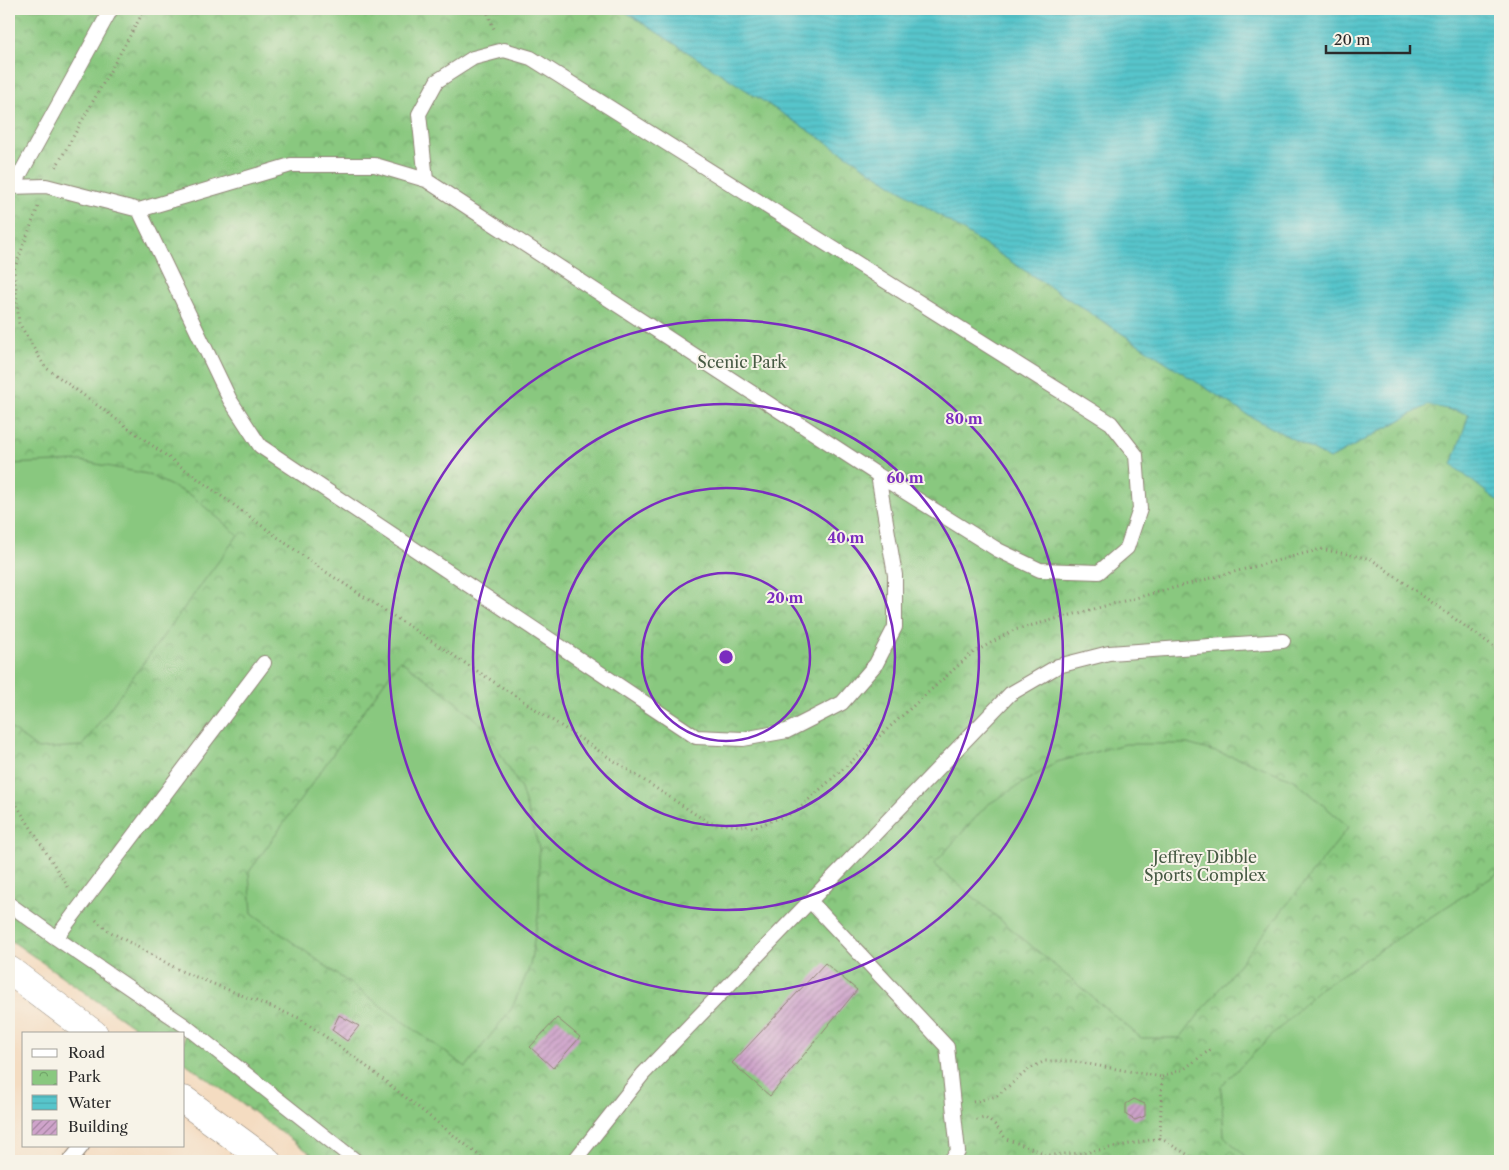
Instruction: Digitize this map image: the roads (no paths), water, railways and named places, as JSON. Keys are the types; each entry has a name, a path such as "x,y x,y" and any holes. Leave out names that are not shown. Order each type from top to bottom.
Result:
{"main road":[{"path":"9,970 91,1032"},
{"path":"185,1101 267,1161"}],"lane":[{"path":"11,187 111,9"},
{"path":"11,187 46,186 139,210 292,165 375,165 426,180 878,475 998,550 1040,570 1099,572 1127,548 1140,509 1136,455 1111,423 531,58 504,50 473,58 438,80 419,114 426,180"},
{"path":"139,210 230,400 260,446 696,737 743,739 787,731 842,703 876,664 895,627 895,575 878,475"},
{"path":"574,1161 643,1074 1010,694 1058,666 1109,653 1283,641"},
{"path":"56,938 264,663"},
{"path":"811,902 947,1047 958,1152 950,1161"},
{"path":"9,904 181,1030"},
{"path":"185,1033 356,1161"},
{"path":"70,1161 80,1148"}],"water":[{"path":"621,9 1500,9 1500,503 1452,465 1469,414 1428,405 1330,459 1246,414"}],"park label":[{"name":"Scenic Park","path":"742,362"},
{"name":"Jeffrey Dibble Sports Complex","path":"1205,866"}]}
